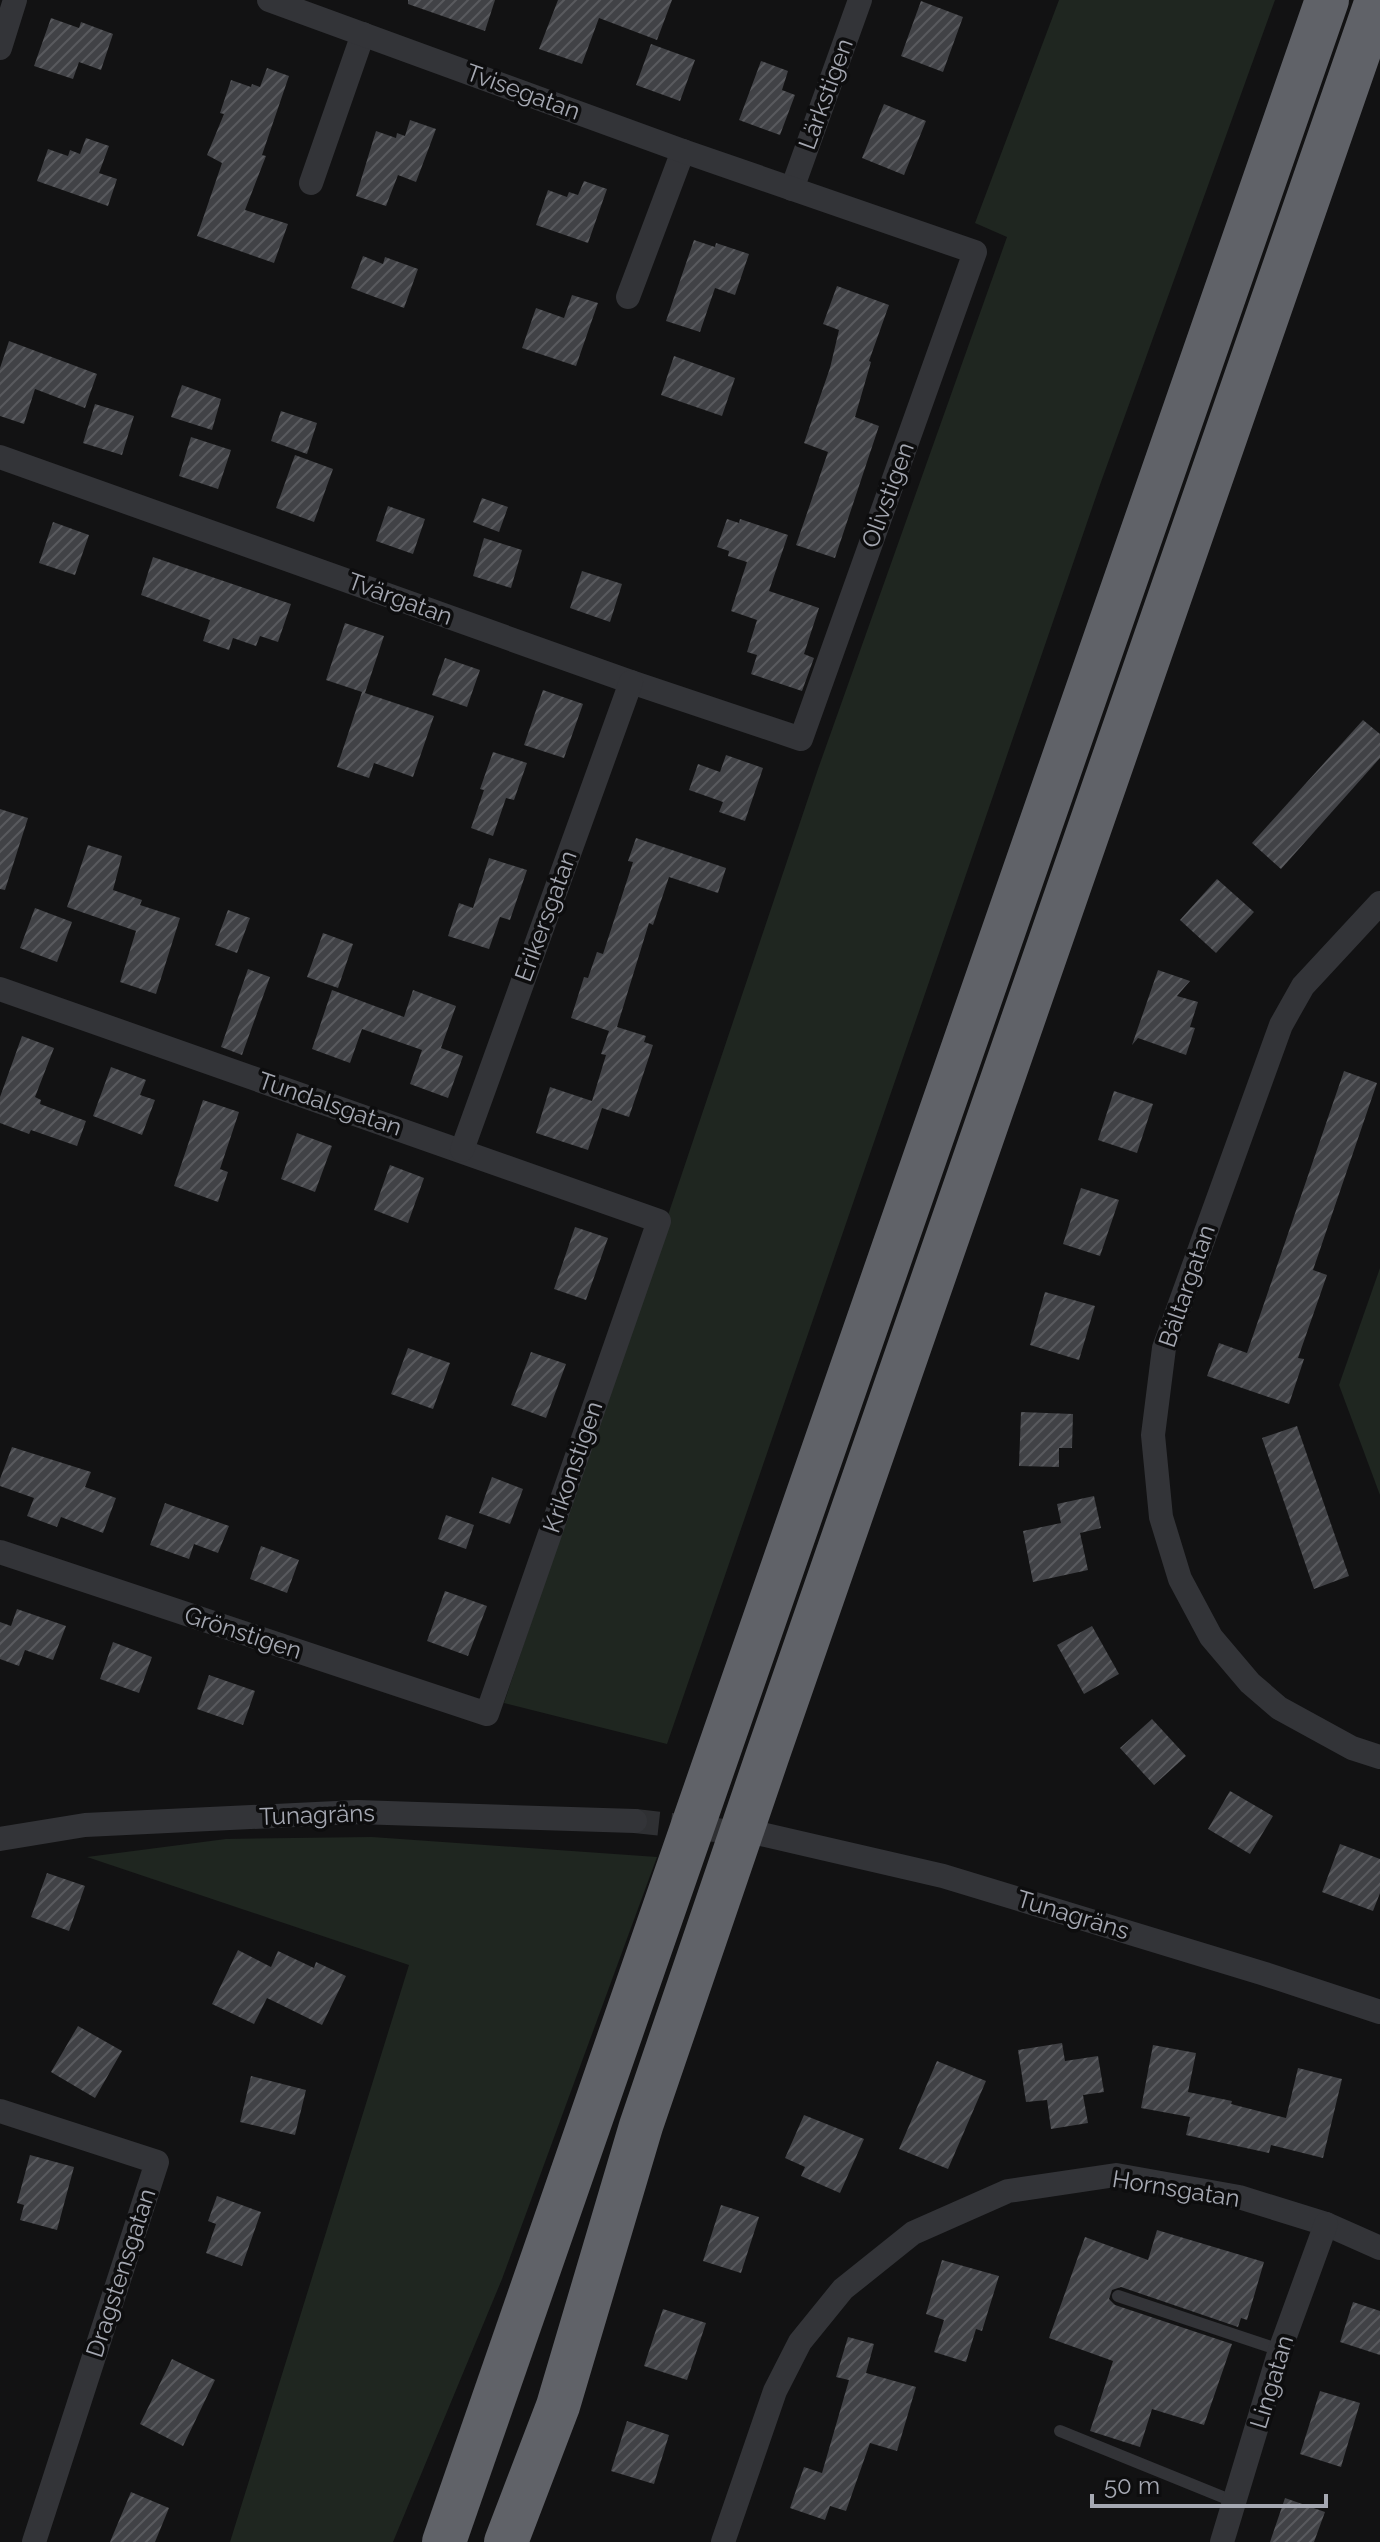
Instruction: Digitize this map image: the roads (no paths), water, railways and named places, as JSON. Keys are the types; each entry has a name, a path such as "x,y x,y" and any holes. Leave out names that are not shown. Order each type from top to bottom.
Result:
{"highway":[{"path":"444,2542 1327,0"},
{"path":"506,2542 558,2406 641,2126 762,1771 1377,0"}],"street":[{"path":"0,48 15,0"},
{"name":"Tvisegatan","path":"269,0 683,151 975,252"},
{"name":"Lärkstigen","path":"792,189 860,0"},
{"path":"311,183 363,34"},
{"path":"628,297 683,151"},
{"name":"Olivstigen","path":"801,739 975,252"},
{"name":"Tvärgatan","path":"0,457 631,682 801,739"},
{"name":"Erikersgatan","path":"462,1150 631,682"},
{"name":"Bältargatan","path":"1380,903 1303,986 1281,1025 1164,1348 1153,1435 1161,1517 1180,1579 1211,1637 1250,1683 1279,1708 1352,1748 1380,1757"},
{"name":"Tundalsgatan","path":"0,989 659,1221"},
{"name":"Krikonstigen","path":"487,1714 659,1221"},
{"name":"Grönstigen","path":"0,1552 487,1714"},
{"name":"Tunagräns","path":"0,1839 85,1825 357,1812 635,1821"},
{"name":"Tunagräns","path":"761,1834 943,1876 1380,2012"},
{"name":"Dragstensgatan","path":"0,2111 157,2162 34,2542"},
{"name":"Hornsgatan","path":"723,2542 775,2391 800,2342 843,2289 913,2233 1008,2191 1116,2175 1239,2197 1326,2224 1380,2248"},
{"name":"Lingatan","path":"1222,2542 1280,2350 1326,2224"}],"lane":[{"path":"1118,2296 1280,2350"},
{"path":"1060,2431 1236,2503"}],"tunnel":[{"path":"635,1821 752,1834"}]}
